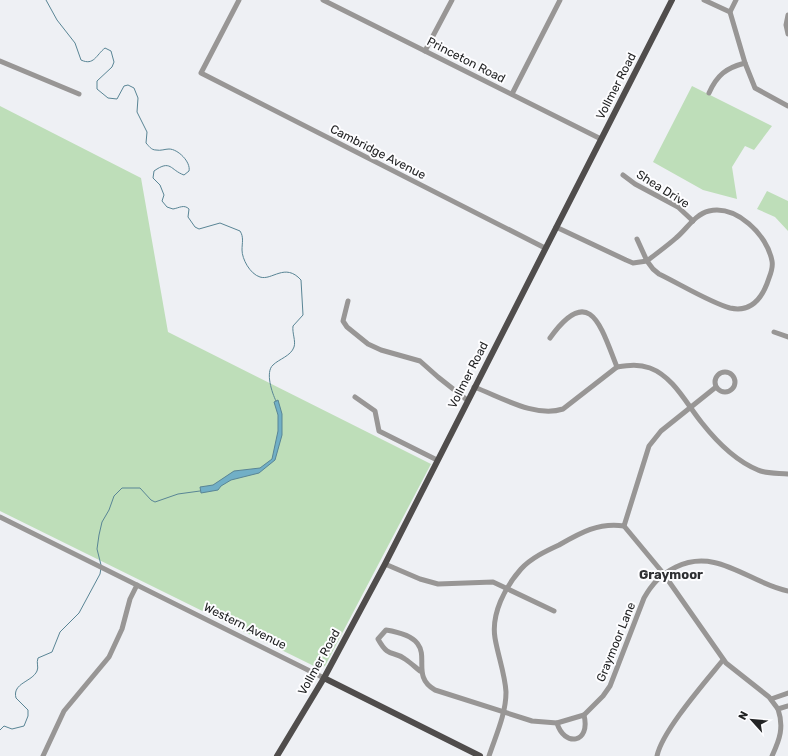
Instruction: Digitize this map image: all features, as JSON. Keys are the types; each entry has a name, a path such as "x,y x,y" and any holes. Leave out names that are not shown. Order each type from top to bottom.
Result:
{"main road":[{"name":"Vollmer Road","path":"277,756 324,678 385,564 467,400 672,0"},
{"name":"Western Avenue","path":"324,678 480,756"}],"street":[{"name":"Cambridge Avenue","path":"239,0 201,73 545,248"},
{"name":"Princeton Road","path":"323,0 601,139"},
{"path":"425,51 452,0"},
{"path":"512,94 560,0"},
{"path":"704,0 730,12"},
{"path":"736,0 730,12 745,64 755,88 788,106"},
{"path":"788,15 786,25 788,34"},
{"path":"0,62 79,94"},
{"path":"709,93 713,85 726,69 745,64"},
{"name":"Shea Drive","path":"623,175 636,184 678,207 693,220"},
{"path":"556,227 633,263 647,261 675,239 693,220 707,211 725,210 738,215 758,234 766,246 772,261 769,279 761,298 745,309 731,308 659,274 647,261 637,239"},
{"path":"348,301 343,321 347,327 368,344 380,350 420,361 467,400"},
{"path":"550,338 562,321 572,313 581,311 592,315 604,332 617,367"},
{"path":"774,332 788,337"},
{"path":"474,387 532,409 555,412 564,409 617,367 634,365 656,372 672,384 703,424 740,461 759,471 788,474"},
{"path":"720,372 727,372 733,376 734,385 730,390 721,392 716,387 715,377 720,372"},
{"path":"624,526 649,446 661,431 690,406 716,387"},
{"path":"356,397 375,411 379,431 437,460"},
{"name":"Western Avenue","path":"0,516 324,678"},
{"path":"489,756 504,712 506,691 495,638 494,624 497,610 507,589 521,569 536,557 594,527 612,524 624,526 663,573 723,660 771,699 778,709 781,720 781,733 772,756"},
{"name":"Graymoor Lane","path":"420,671 423,656 420,646 415,641 400,633 386,630 378,639 383,649 404,658 420,671 429,687 532,720 557,723 584,715 603,696 610,686 644,598 651,585 663,573 688,561 700,560 716,562 788,591"},
{"path":"385,564 420,579 438,584 493,582 554,611"},
{"path":"43,756 64,711 102,667 112,652 122,629 130,598 137,585"},
{"path":"657,756 664,739 702,685 723,660"},
{"path":"771,699 788,692"},
{"path":"778,709 788,706"},
{"path":"557,723 561,734 574,739 580,737 585,731 587,724 584,715"}],"green space":[{"path":"692,86 772,126 754,150 745,146 732,167 737,199 703,190 653,162"},
{"path":"0,106 141,178 168,332 431,464 325,666 318,668 0,511"},
{"path":"767,191 788,201 788,231 775,217 757,209"}],"water":[{"path":"278,400 282,414 282,435 275,460 259,473 231,480 221,486 218,490 201,493 200,487 213,485 234,471 260,468 272,459 278,431 278,415 274,402"}],"waterway":[{"path":"46,0 57,20 75,43 81,60 89,62 92,61 105,48 111,51 114,62 112,67 97,81 97,89 108,98 117,99 124,86 128,85 134,88 138,98 137,112 147,132 146,143 154,150 169,149 176,151 186,160 189,171 184,175 167,166 154,171 153,178 160,185 164,195 162,201 167,207 173,209 183,207 189,209 188,217 195,227 199,229 220,223 240,231 242,238 243,258 250,270 256,275 265,278 279,273 290,272 301,280 303,315 293,326 295,342 294,347 288,355 273,365 270,372 269,377 271,388 276,401"},
{"path":"101,565 97,549 102,522 109,510 114,496 122,488 140,488 151,500 155,502 178,494 200,491"},
{"path":"0,730 4,726 12,729 24,726 28,716 28,710 16,698 17,689 34,675 38,669 38,658 52,652 60,632 79,613 100,574 101,568"}],"district":[{"name":"Graymoor","path":"671,574"}]}
